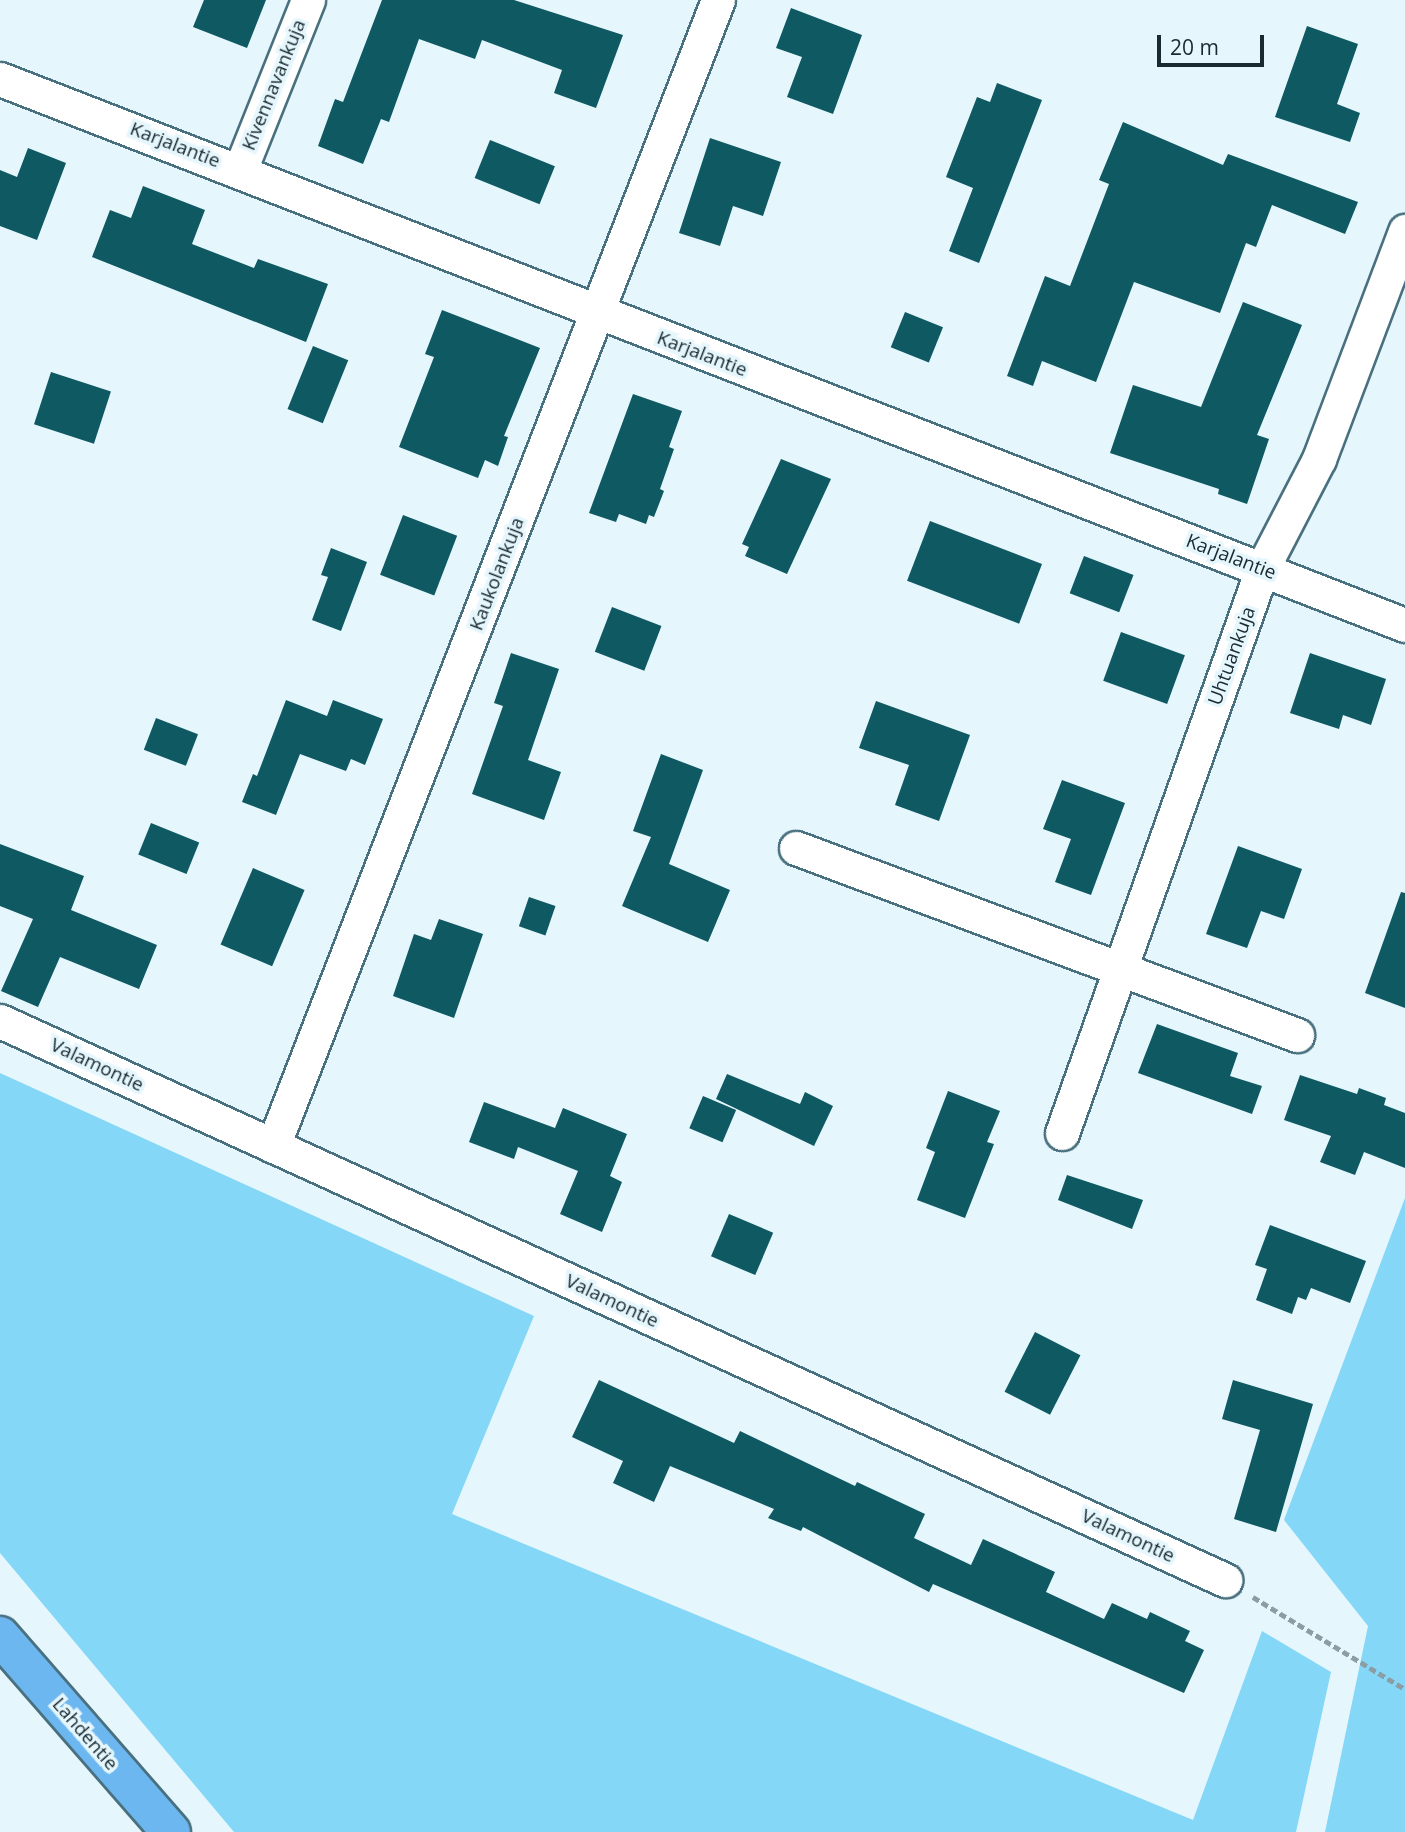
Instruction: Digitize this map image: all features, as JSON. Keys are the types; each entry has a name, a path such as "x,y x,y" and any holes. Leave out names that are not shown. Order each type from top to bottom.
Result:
{"highway":[{"name":"Lahdentie","path":"0,1636 171,1832"}],"street":[{"name":"Kivennavankuja","path":"240,170 308,0"},
{"name":"Kaukolankuja","path":"273,1146 598,315 718,0"},
{"name":"Karjalantie","path":"0,79 240,170 598,315 1405,625"},
{"name":"Uhtuankuja","path":"1062,1133 1262,569 1319,459 1405,231"},
{"path":"796,848 1297,1035"},
{"name":"Valamontie","path":"0,1021 1225,1580"}],"path":[{"path":"1225,1580 1405,1689"}],"shaded area":[{"path":"0,1073 534,1316 452,1514 1193,1820 1262,1631 1331,1672 1296,1832 234,1832 0,1553"},
{"path":"1405,1198 1405,1832 1325,1832 1368,1626 1284,1520"}],"building":[{"path":"204,0 266,0 247,48 193,27"},
{"path":"382,0 514,0 623,35 596,108 554,93 562,70 482,40 475,59 419,39 389,122 381,119 363,164 318,146 335,99 343,102"},
{"path":"791,8 862,35 833,114 787,97 802,57 776,48"},
{"path":"1307,26 1358,44 1337,104 1360,113 1350,142 1275,117"},
{"path":"997,83 1042,100 979,263 949,251 973,188 946,177 977,97 990,102"},
{"path":"1123,122 1223,165 1228,154 1358,202 1345,234 1272,205 1256,247 1246,243 1220,313 1134,282 1096,382 1042,361 1033,386 1007,376 1045,276 1070,286 1109,184 1099,180"},
{"path":"710,138 781,162 763,216 733,206 720,246 679,233"},
{"path":"490,140 555,166 540,204 475,178"},
{"path":"28,148 66,163 37,240 0,226 0,170 17,177"},
{"path":"143,186 205,210 192,244 254,268 258,259 328,284 306,342 92,257 110,210 131,218"},
{"path":"1243,302 1302,325 1257,435 1269,439 1247,504 1218,494 1219,489 1110,453 1133,385 1201,407"},
{"path":"442,310 540,348 504,436 508,437 498,466 485,460 478,478 399,447 434,357 425,354"},
{"path":"905,312 943,327 929,363 891,347"},
{"path":"313,346 348,360 323,423 288,409"},
{"path":"51,372 111,391 94,444 34,424"},
{"path":"633,394 682,411 669,447 674,449 660,489 664,491 654,517 649,515 646,524 619,514 616,522 589,513"},
{"path":"781,459 831,479 787,574 745,556 749,547 742,544"},
{"path":"403,515 457,536 434,596 380,575"},
{"path":"930,521 1042,564 1019,624 907,581"},
{"path":"331,548 367,562 341,631 312,620 328,577 321,575"},
{"path":"1084,556 1133,575 1119,612 1070,593"},
{"path":"612,607 661,626 644,671 595,652"},
{"path":"1121,632 1185,655 1167,704 1103,681"},
{"path":"511,653 559,669 528,760 561,772 544,820 472,794 503,706 494,703"},
{"path":"1310,653 1386,679 1371,725 1343,715 1339,729 1290,713"},
{"path":"286,700 327,716 333,700 383,719 365,765 351,759 346,771 300,754 276,815 242,802 253,774 257,776"},
{"path":"876,701 970,735 939,821 895,805 909,765 859,748"},
{"path":"156,718 198,734 186,766 144,750"},
{"path":"661,754 703,770 669,864 730,890 708,942 622,906 651,837 633,831"},
{"path":"1062,780 1125,803 1091,895 1055,882 1071,839 1043,829"},
{"path":"151,823 199,842 186,874 138,855"},
{"path":"0,844 84,876 71,910 157,945 139,989 60,957 38,1007 1,991 33,919 0,906"},
{"path":"1238,846 1302,869 1284,919 1261,911 1247,948 1206,934"},
{"path":"253,868 305,890 272,966 221,944"},
{"path":"1401,892 1405,893 1405,1008 1365,993"},
{"path":"529,897 555,906 545,935 519,926"},
{"path":"439,919 483,934 454,1018 393,996 414,934 431,940"},
{"path":"1157,1024 1238,1053 1230,1076 1262,1086 1252,1114 1138,1073"},
{"path":"727,1074 800,1104 805,1092 833,1106 814,1146 716,1099"},
{"path":"1300,1075 1357,1094 1359,1088 1386,1098 1384,1105 1405,1113 1405,1168 1364,1152 1355,1175 1320,1162 1331,1136 1284,1120"},
{"path":"948,1091 1000,1111 987,1142 994,1144 965,1218 917,1200 935,1152 926,1148"},
{"path":"703,1096 736,1110 722,1142 689,1128"},
{"path":"484,1102 555,1128 563,1108 627,1134 610,1176 622,1182 602,1232 560,1214 578,1171 518,1147 514,1159 469,1142"},
{"path":"1067,1175 1143,1200 1132,1229 1058,1200"},
{"path":"729,1214 773,1233 755,1275 711,1256"},
{"path":"1270,1225 1366,1261 1350,1303 1311,1288 1306,1300 1298,1297 1292,1314 1256,1300 1267,1269 1255,1265"},
{"path":"1035,1332 1080,1355 1050,1415 1005,1392"},
{"path":"599,1380 734,1443 740,1431 855,1486 857,1482 925,1514 914,1538 971,1565 983,1539 1055,1572 1046,1592 1104,1619 1112,1603 1147,1619 1150,1612 1190,1631 1185,1641 1204,1650 1184,1693 933,1584 929,1592 803,1527 801,1531 768,1518 774,1509 670,1466 654,1502 613,1483 623,1461 572,1437"},
{"path":"1233,1380 1313,1404 1276,1532 1234,1519 1260,1430 1222,1419"}]}
